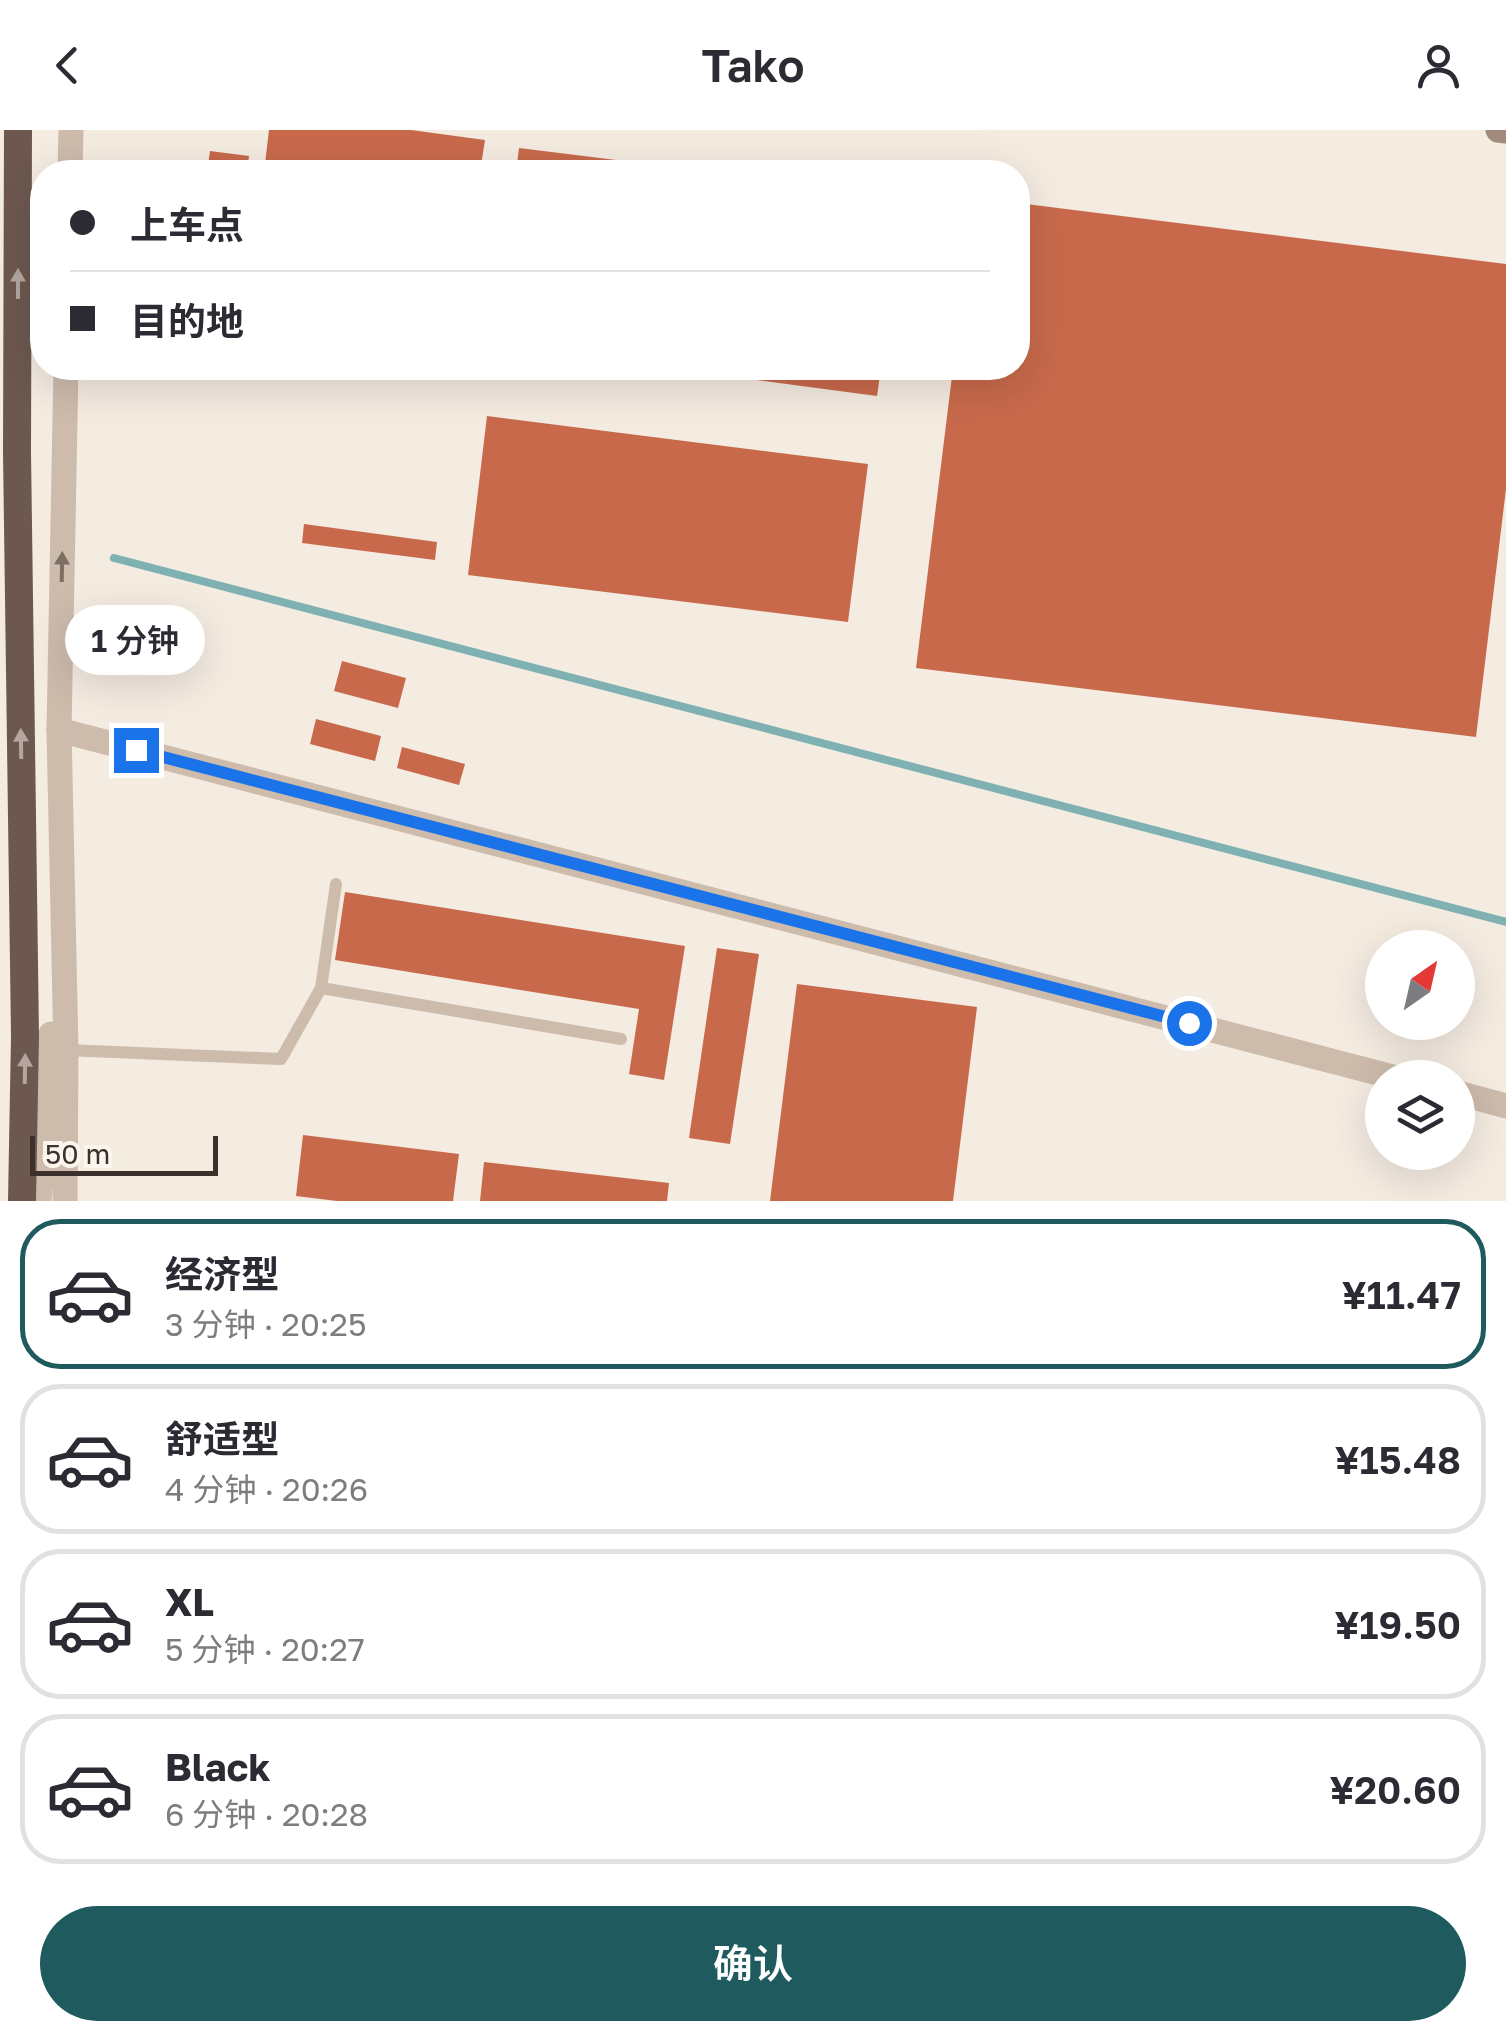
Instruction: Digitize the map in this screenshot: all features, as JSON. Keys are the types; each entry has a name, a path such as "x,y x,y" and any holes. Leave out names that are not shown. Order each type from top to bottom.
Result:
{"highway":[{"path":"18,130 17,452 25,1036 22,1201"}],"main road":[{"path":"1498,130 1506,131"}],"street":[{"path":"70,160 71,130"},
{"path":"65,1201 59,730 66,380"},
{"path":"59,730 1365,1069"},
{"path":"39,1201 63,909"},
{"path":"1475,1098 1506,1106"}],"lane":[{"path":"66,1050 280,1059 321,988 336,884"},
{"path":"321,988 621,1039"}],"building":[{"path":"269,130 411,130 485,140 482,160 265,160"},
{"path":"519,148 616,160 518,160"},
{"path":"210,151 249,156 248,160 209,160"},
{"path":"1030,204 1506,264 1506,489 1476,737 916,668 952,380 1030,380"},
{"path":"756,380 879,380 877,396"},
{"path":"487,416 868,464 848,622 468,575"},
{"path":"304,524 437,542 435,560 302,543"},
{"path":"342,661 406,678 398,708 334,691"},
{"path":"316,719 381,736 375,761 310,744"},
{"path":"402,747 465,764 459,785 397,768"},
{"path":"345,892 685,946 664,1080 629,1074 639,1009 335,960"},
{"path":"717,948 759,954 730,1144 689,1138"},
{"path":"797,984 977,1007 953,1201 770,1201"},
{"path":"303,1135 459,1154 453,1201 337,1201 296,1196"},
{"path":"484,1162 669,1183 667,1201 480,1201"}],"waterway":[{"path":"114,558 1506,922"}],"route":[{"path":"136,750 1189,1023"}]}
